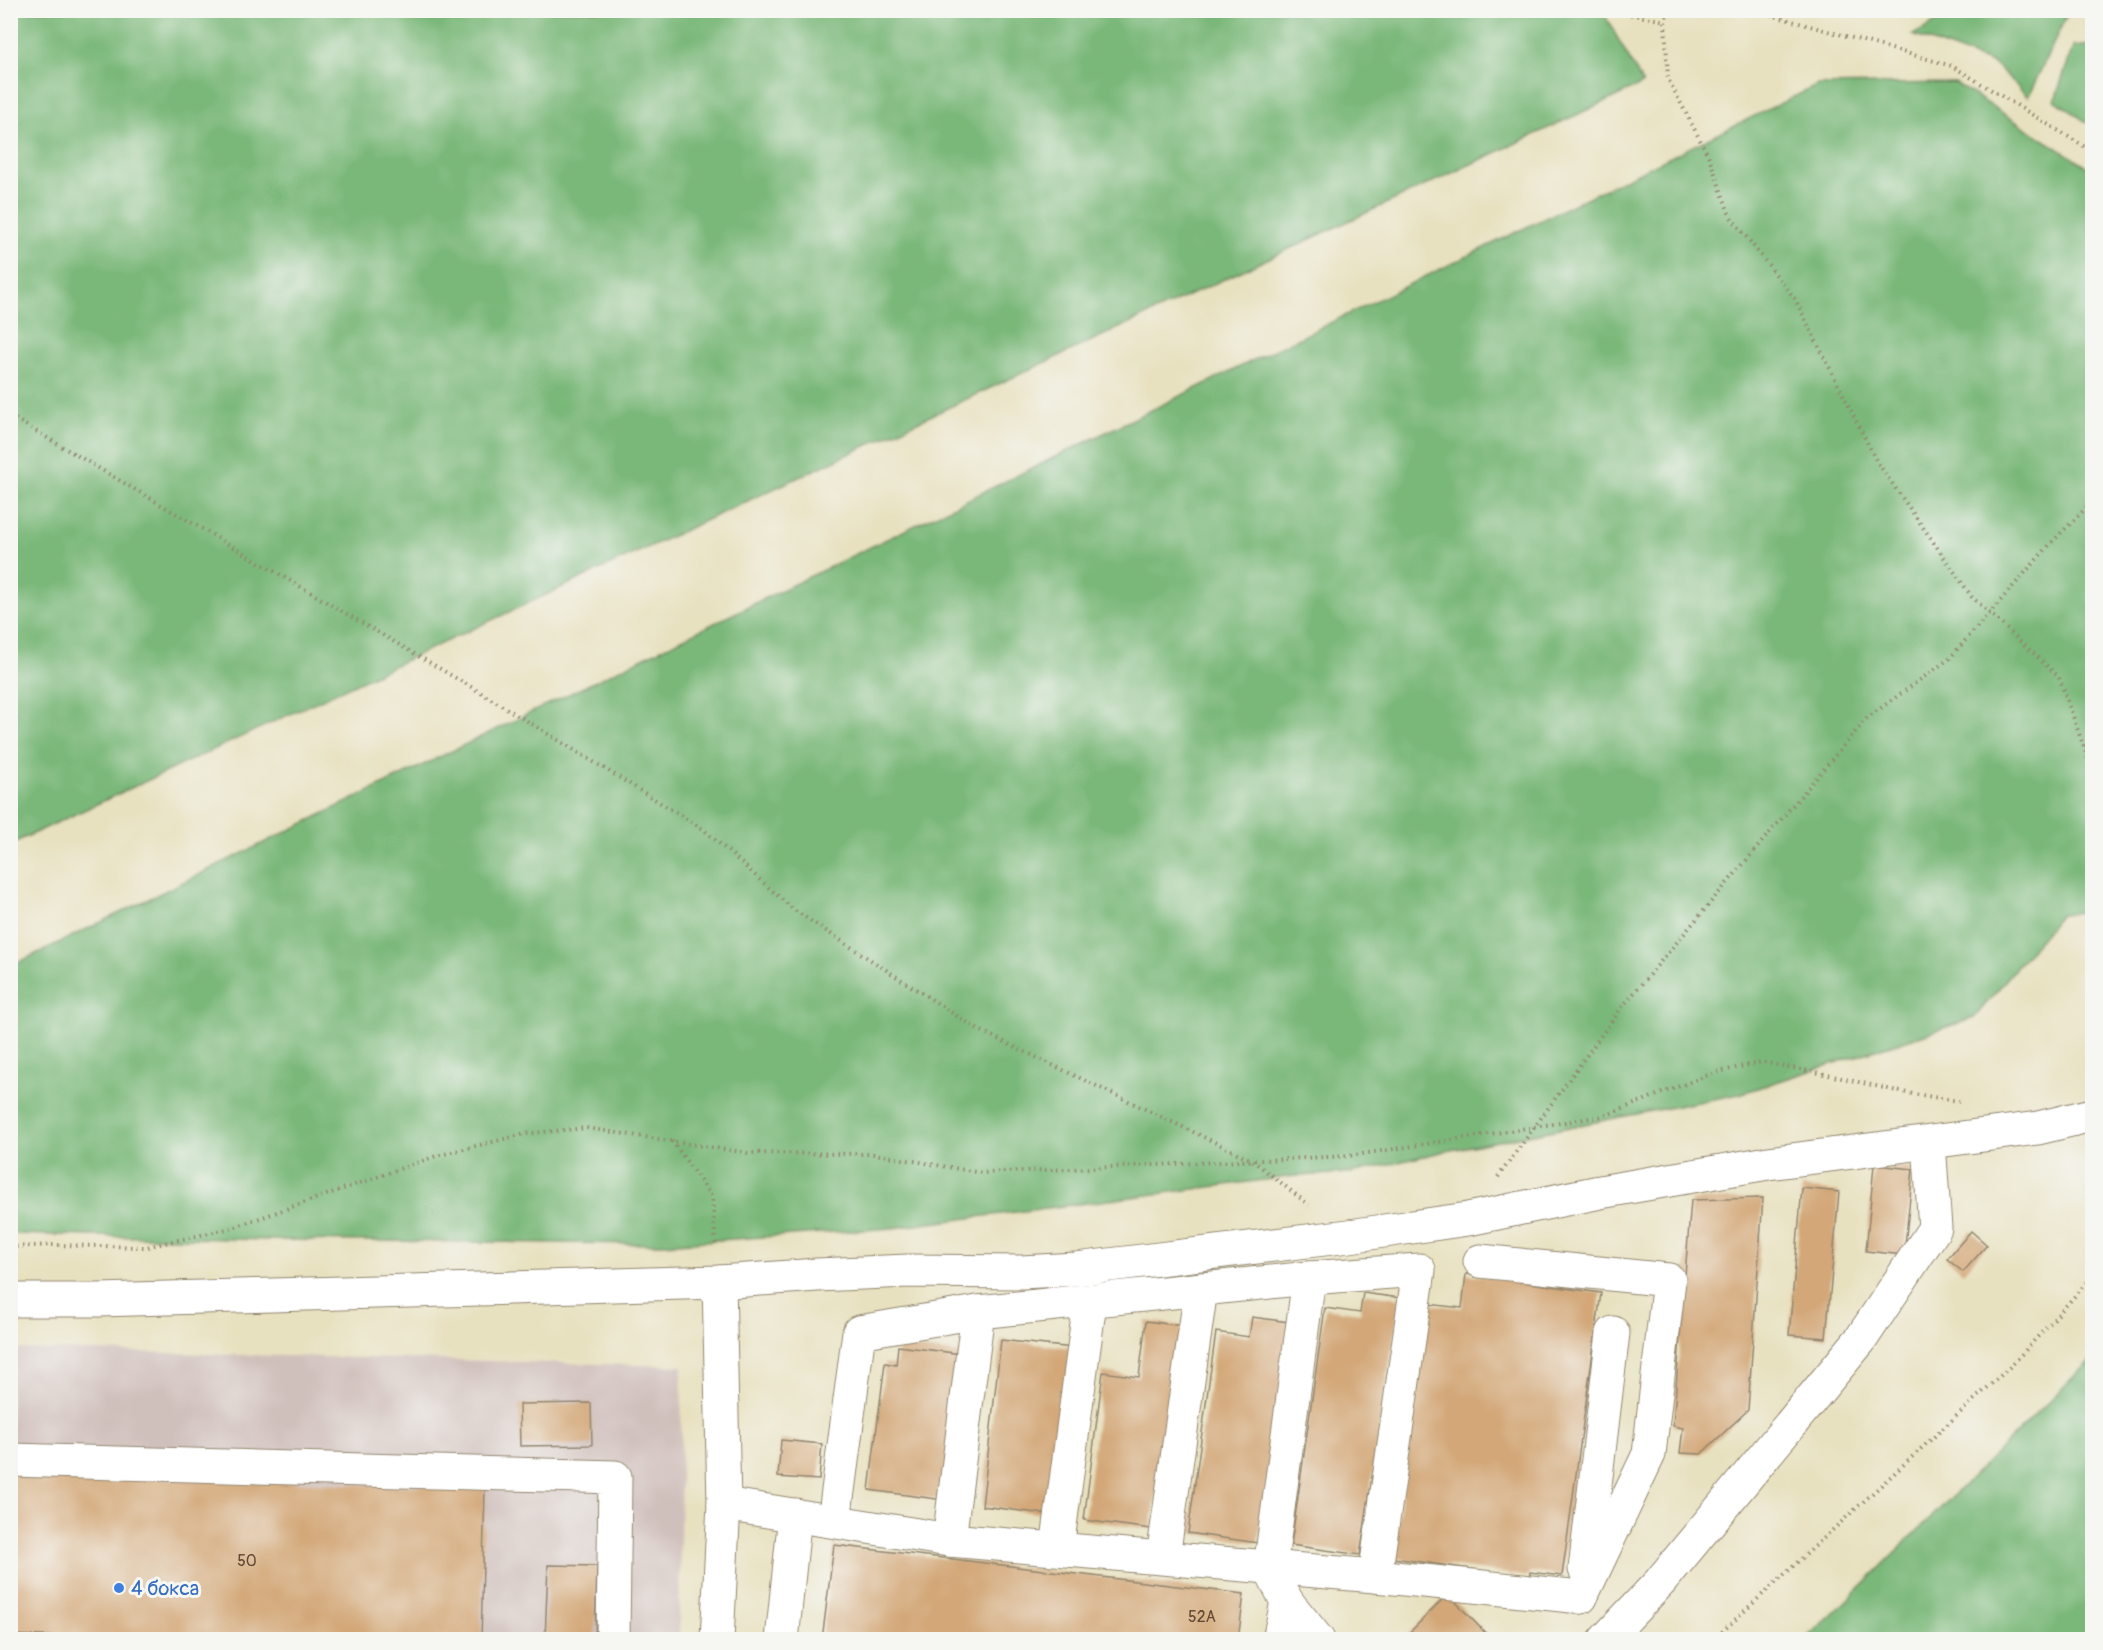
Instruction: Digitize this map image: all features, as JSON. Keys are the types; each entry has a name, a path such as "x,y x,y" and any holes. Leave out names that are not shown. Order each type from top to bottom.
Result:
{"street":[{"path":"10,1300 123,1300 719,1282 874,1272 1022,1272 1076,1269 1349,1236 1468,1219 1600,1192 1767,1163 2038,1128 2092,1115"},
{"path":"1605,1640 1660,1582 1861,1339 1935,1228 1929,1143"},
{"path":"1480,1261 1669,1280 1649,1454 1581,1597"},
{"path":"834,1521 859,1332 978,1312 1309,1278 1419,1270 1375,1576"},
{"path":"1309,1278 1270,1568 1287,1602 1317,1640"},
{"path":"717,1640 724,1504 719,1282"},
{"path":"1163,1557 1201,1289"},
{"path":"1057,1548 1090,1302"},
{"path":"949,1540 978,1312"},
{"path":"1581,1597 1613,1333"},
{"path":"10,1460 615,1477 613,1640"},
{"path":"724,1504 949,1540 1375,1576 1581,1597"},
{"path":"782,1640 795,1515"},
{"path":"1279,1640 1287,1602"}],"path":[{"path":"1607,10 1665,21"},
{"path":"1668,10 1665,21 1668,79 1709,157 1730,216 1795,299 1877,462 1972,597 2059,676 2092,770"},
{"path":"1753,10 1952,66 2092,151"},
{"path":"10,416 483,694 703,829 794,910 977,1029 1252,1160 1349,1236"},
{"path":"1468,1219 1622,1006 1867,718 1949,659 2052,542 2092,502"},
{"path":"10,1246 147,1247 232,1228 436,1156 524,1134 586,1128 748,1153 874,1154 982,1173 1349,1156 1604,1116 1713,1073 1762,1062 1901,1092 1970,1102"},
{"path":"672,1140 712,1197 719,1282"},
{"path":"1713,1640 2012,1365 2092,1277"},
{"path":"2089,1640 2092,1637"}],"shaded area":[{"path":"11,1349 682,1366 679,1639 11,1640"}],"green space":[{"path":"1602,10 1643,84 11,844 11,11"},
{"path":"1957,10 2076,11 2066,17 2028,97 1995,64 1913,35"},
{"path":"2092,45 2092,126 2055,100 2073,47"},
{"path":"1955,83 2092,170 2092,911 2061,914 1974,1018 1739,1094 1446,1151 1351,1173 1295,1176 892,1228 662,1244 274,1240 11,1234 11,966 1818,85"},
{"path":"2092,1359 2092,1639 1805,1639 1831,1616"}],"building":[{"path":"1874,1165 1913,1169 1904,1255 1866,1251"},
{"path":"1802,1188 1839,1192 1826,1338 1789,1335"},
{"path":"1763,1198 1748,1410 1701,1454 1680,1453 1683,1428 1673,1426 1691,1200"},
{"path":"1971,1231 1987,1245 1963,1272 1947,1259"},
{"path":"1466,1274 1601,1293 1562,1576 1530,1572 1529,1577 1393,1558 1428,1304 1462,1308"},
{"path":"1363,1293 1400,1298 1360,1555 1291,1545 1325,1308 1360,1313"},
{"path":"1252,1317 1289,1322 1258,1543 1188,1533 1216,1332 1249,1337"},
{"path":"1146,1321 1183,1326 1151,1529 1084,1520 1103,1372 1139,1377"},
{"path":"1001,1340 1073,1348 1053,1515 982,1506"},
{"path":"898,1346 962,1354 944,1500 869,1490 885,1363 896,1365"},
{"path":"591,1403 592,1445 520,1446 519,1404"},
{"path":"781,1440 822,1444 819,1480 778,1477"},
{"path":"10,1474 485,1488 481,1640 169,1640 10,1635"},
{"path":"834,1545 1244,1594 1238,1640 822,1640"},
{"path":"548,1565 597,1566 595,1640 545,1640"},
{"path":"1448,1594 1492,1640 1402,1640"}],"place":[{"name":"4 бокса","path":"119,1588"}]}
